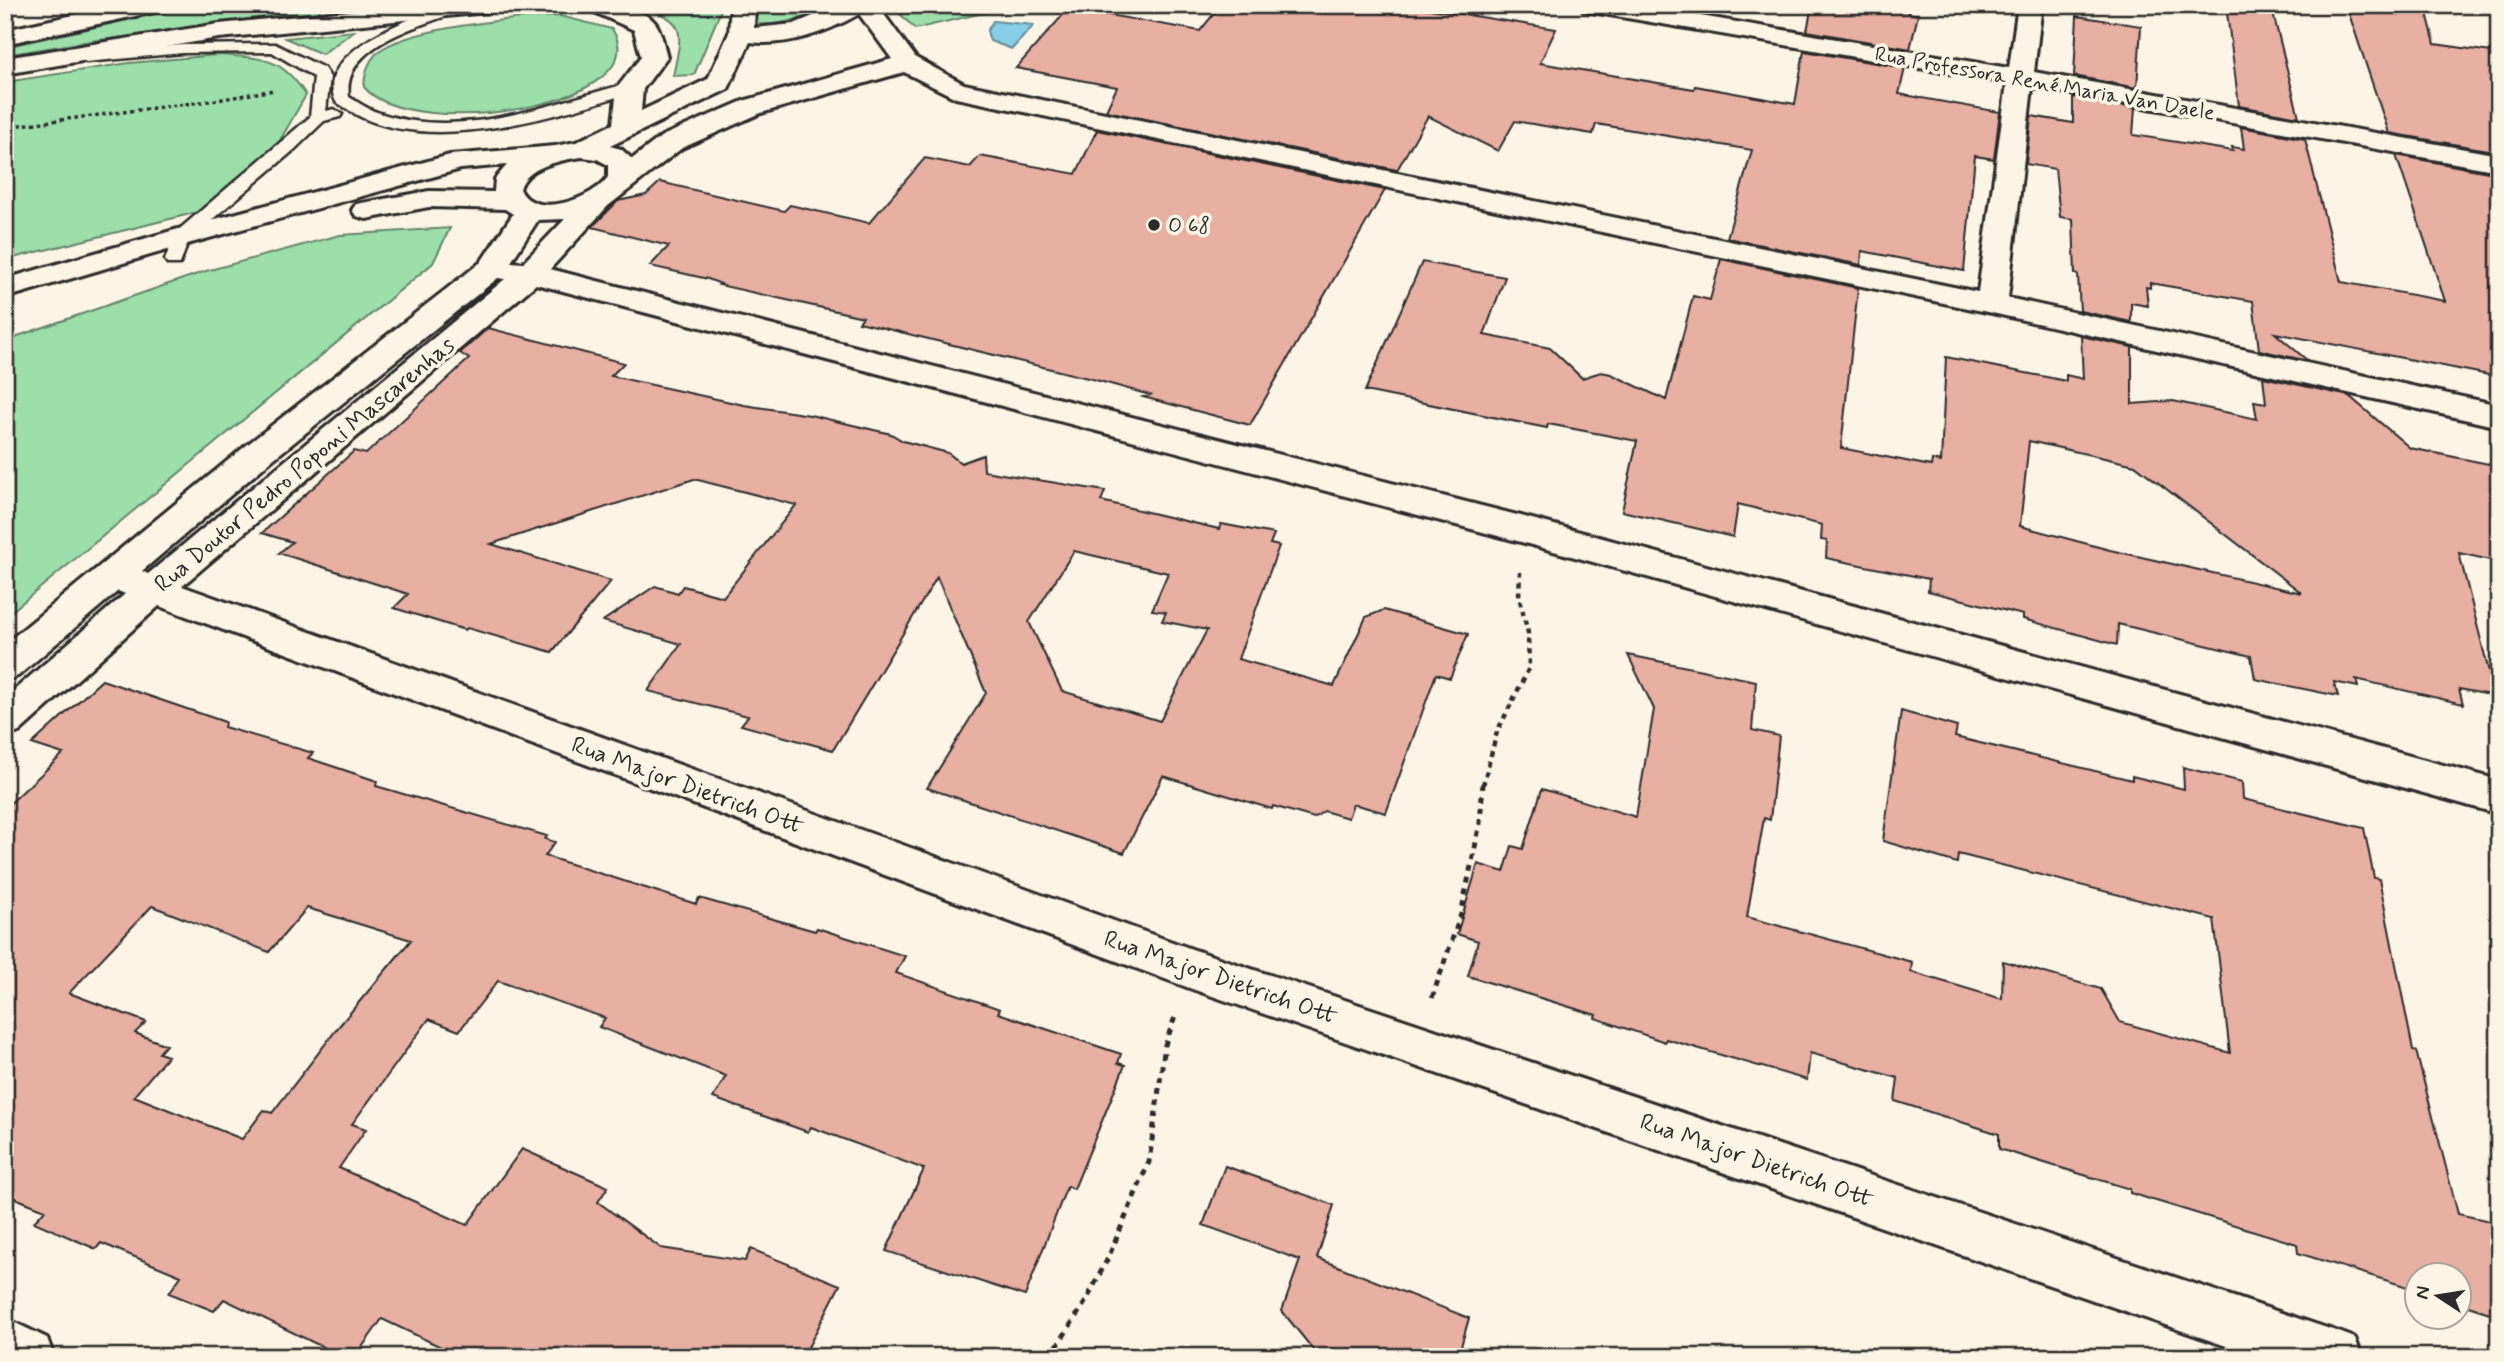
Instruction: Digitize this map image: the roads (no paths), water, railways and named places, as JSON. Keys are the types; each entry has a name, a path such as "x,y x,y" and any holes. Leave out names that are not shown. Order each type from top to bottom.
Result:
{"street":[{"path":"5,37 154,5"},
{"path":"9,65 219,31 360,12 446,11 487,5"},
{"path":"599,5 645,26 654,57 630,88 626,129"},
{"path":"5,316 178,248 460,161 582,149 719,84 741,33 743,5"},
{"path":"741,33 757,37 776,35 839,16 857,5"},
{"path":"865,5 907,63 956,90 1992,304 2499,416"},
{"name":"Rua Professora René Maria Van Daele","path":"1591,5 2023,78 2499,163"},
{"path":"1992,304 2031,5"},
{"path":"5,289 178,248 384,205 429,199 521,205 563,211 609,190 672,142 752,107 907,63"},
{"path":"582,149 610,155 620,161 623,170 609,190"},
{"path":"521,205 507,191 509,181 518,170 551,153"},
{"name":"Rua Doutor Pedro Poponi Mascarenhas","path":"5,721 154,589 530,273 609,190"},
{"name":"Rua Doutor Pedro Poponi Mascarenhas","path":"5,666 260,452 492,268 521,205"},
{"path":"492,268 530,273 1521,529 2499,797"},
{"name":"Rua Major Dietrich Ott","path":"113,575 1192,970 2336,1357"},
{"path":"5,1344 28,1357"}],"lane":[{"path":"446,11 390,33 358,53 346,66 340,83 341,99 354,110 395,123 437,127 500,122 538,115 584,104 630,88"},
{"path":"9,65 183,49 275,48 319,71 322,77 318,118"},
{"path":"178,248 318,118 354,110"}],"water":[{"path":"993,21 1034,25 1012,49 990,41 987,31"}],"place":[{"name":"O 68","path":"1154,225"}]}
